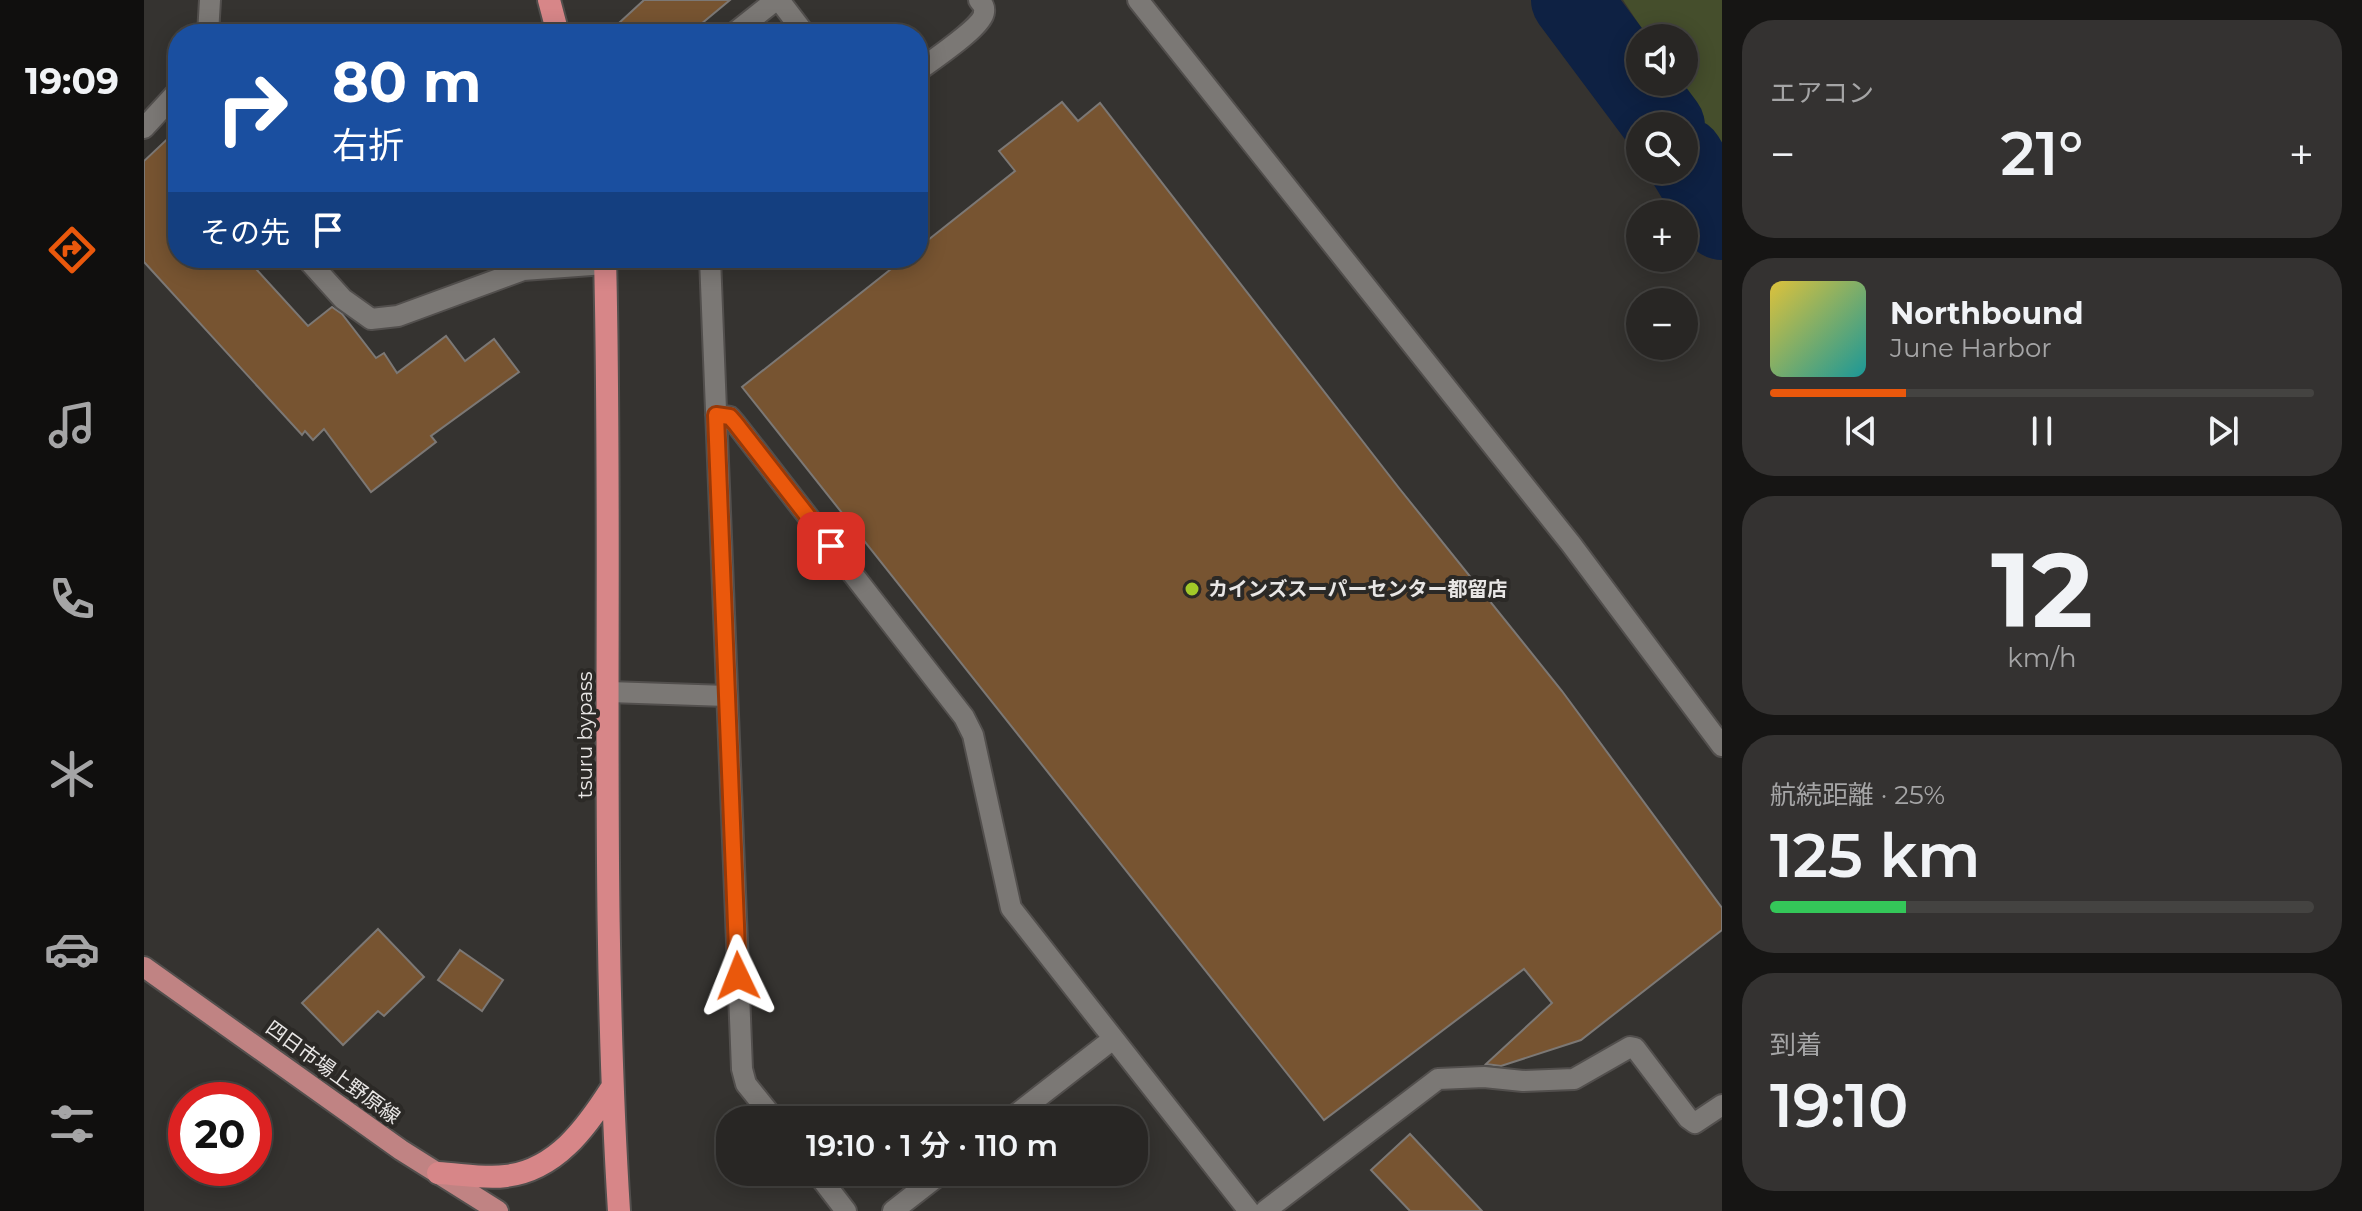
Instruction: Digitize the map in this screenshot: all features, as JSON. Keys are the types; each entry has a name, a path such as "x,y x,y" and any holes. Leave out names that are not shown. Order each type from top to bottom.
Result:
{"highway":[{"path":"549,0 555,24"},
{"name":"tsuru bypass","path":"605,268 611,1089 619,1211"},
{"path":"438,1173 506,1176 547,1164 586,1128 611,1089"}],"main road":[{"name":"四日市場上野原線","path":"144,967 401,1150 498,1211"}],"street":[{"path":"209,24 210,0"},
{"path":"746,24 778,0 797,24"},
{"path":"928,63 984,17 985,11 979,0"},
{"path":"1138,0 1571,544 1722,746"},
{"path":"144,128 168,108"},
{"path":"315,268 343,299 371,319 398,316 523,270 541,268"},
{"path":"710,268 742,1074 764,1106"},
{"path":"716,415 730,417 736,424 964,717 973,735 1011,908 1249,1211"},
{"path":"609,692 727,696"},
{"path":"1027,1106 1113,1039"},
{"path":"1265,1211 1438,1079 1574,1079 1630,1047 1635,1048 1695,1123 1722,1105"},
{"path":"827,1186 846,1211"},
{"path":"893,1211 925,1186"}],"green space":[{"path":"1623,0 1722,0 1722,150 1686,96 1698,96 1698,24 1639,24"}],"building":[{"path":"644,0 730,0 701,24 618,24"},
{"name":"カインズスーパーセンター都留店","path":"1062,102 1078,121 1100,103 1399,488 1562,691 1722,908 1722,930 1581,1040 1501,1066 1486,1064 1552,1003 1524,969 1324,1120 742,387 892,268 928,268 928,240 1015,171 999,151"},
{"path":"168,138 168,268 255,268 308,326 332,307 342,314 376,358 384,353 397,373 446,336 465,361 494,339 519,372 431,436 436,442 371,492 324,429 313,440 305,431 302,435 144,262 144,161"},
{"path":"378,929 424,977 384,1016 378,1011 343,1045 302,1003"},
{"path":"460,950 503,980 482,1011 438,980"},
{"path":"1410,1134 1482,1211 1410,1211 1371,1170"}],"waterway":[{"path":"1571,0 1655,112"},
{"path":"1698,180 1722,220"}],"place":[{"name":"カインズスーパーセンター都留店","path":"1192,589"}],"route":[{"path":"738,976 716,415 730,417 831,546"}]}
